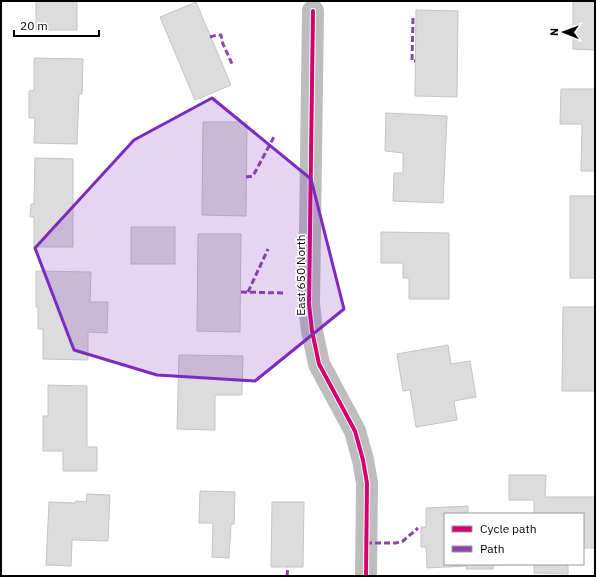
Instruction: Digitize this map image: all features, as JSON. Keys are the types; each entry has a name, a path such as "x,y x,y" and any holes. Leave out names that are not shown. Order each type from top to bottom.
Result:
{"street":[{"name":"East 650 North","path":"313,10 309,304 312,331 319,364 355,431 363,460 367,483 366,576"}],"highlighted area":[{"path":"212,98 311,179 344,309 255,381 157,375 74,350 35,248 134,140"}],"building":[{"path":"36,1 77,1 77,30 36,30"},
{"path":"573,1 595,1 595,50 573,49"},
{"path":"196,2 231,85 195,100 160,17"},
{"path":"416,10 458,11 457,97 415,96"},
{"path":"34,58 83,59 82,94 79,94 77,144 34,143 35,118 29,118 29,91 34,90"},
{"path":"561,89 595,89 595,171 581,171 582,124 560,124"},
{"path":"386,113 447,116 443,203 393,201 394,173 403,173 403,153 385,151"},
{"path":"203,122 247,122 246,216 202,215"},
{"path":"35,158 73,159 73,247 34,247 34,217 30,217 31,204 34,204"},
{"path":"570,196 595,196 595,278 570,278"},
{"path":"131,227 175,227 175,264 131,264"},
{"path":"381,232 449,233 449,299 409,299 409,278 403,278 403,263 381,263"},
{"path":"198,234 241,234 240,332 197,331"},
{"path":"36,271 91,272 90,302 108,302 107,333 88,332 88,360 43,359 43,329 38,329 38,307 36,307"},
{"path":"563,307 595,307 595,391 562,391"},
{"path":"448,345 451,364 470,361 476,397 454,401 457,420 416,427 410,390 403,391 397,354"},
{"path":"179,355 243,356 242,395 215,395 215,430 177,429"},
{"path":"48,385 87,386 87,447 97,447 97,471 63,471 63,451 43,451 43,416 48,416"},
{"path":"509,475 546,475 545,497 595,497 595,548 584,548 584,513 534,513 534,500 509,500"},
{"path":"200,491 235,492 234,524 231,524 229,558 212,557 213,523 199,523"},
{"path":"87,494 110,495 108,541 72,540 71,566 46,565 49,502 86,502"},
{"path":"272,502 304,502 303,567 271,567"},
{"path":"468,506 468,513 444,513 444,565 493,565 493,569 466,569 466,566 427,568 426,547 421,547 421,527 426,527 426,508"},
{"path":"534,565 568,565 568,574 534,573"}],"marked path":[{"path":"413,18 412,61 415,61"},
{"path":"210,37 221,35 223,44 233,66"},
{"path":"246,177 253,176 275,135"},
{"path":"248,292 268,249"},
{"path":"241,292 284,293"},
{"path":"366,543 396,543 403,541 418,528"},
{"path":"287,576 288,567"}],"cycle path":[{"path":"313,11 309,304 312,331 319,364 355,431 363,460 367,483 366,576"}]}
